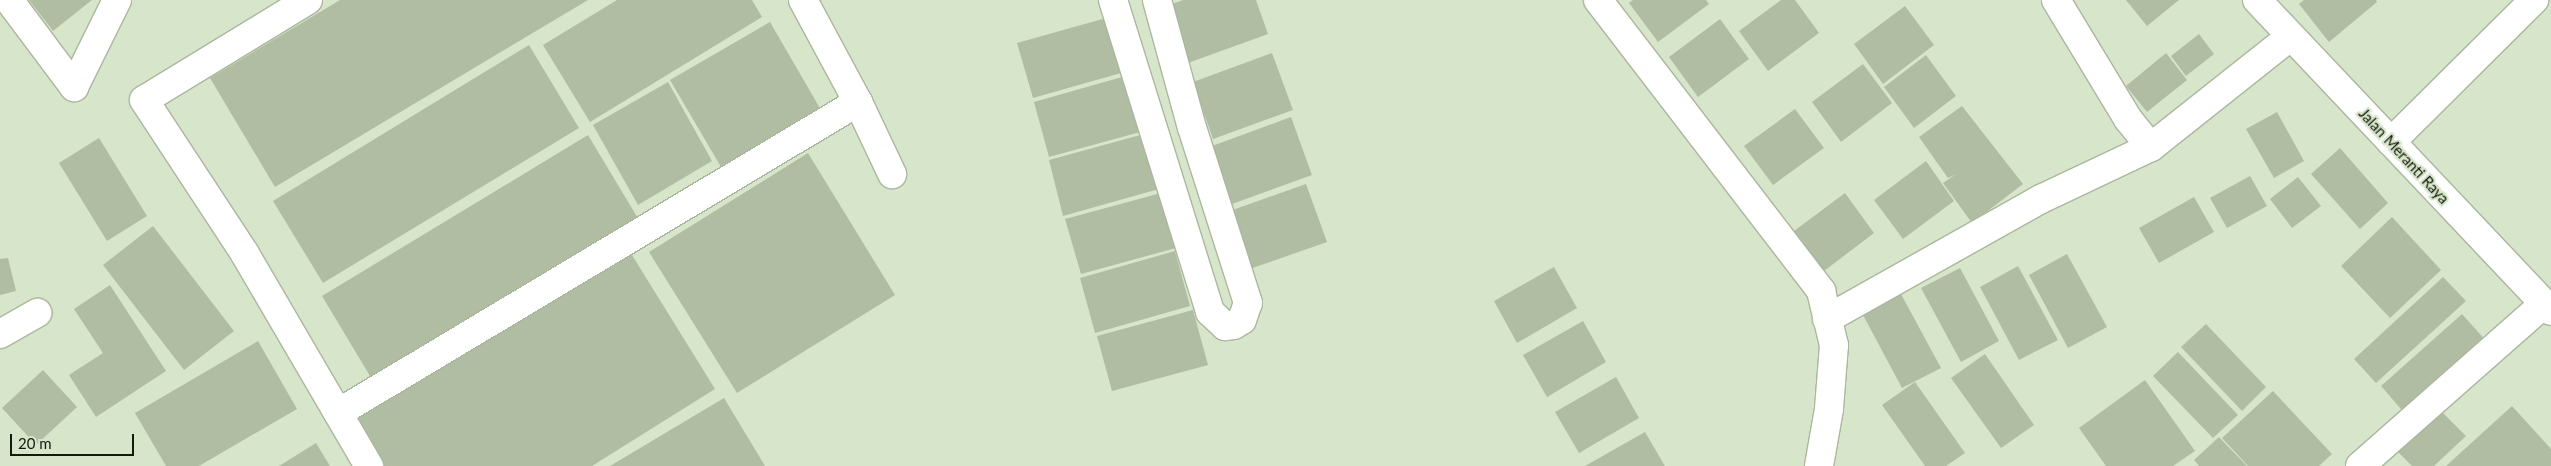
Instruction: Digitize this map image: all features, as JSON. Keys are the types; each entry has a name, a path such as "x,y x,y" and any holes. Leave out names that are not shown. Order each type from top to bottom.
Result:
{"street":[{"path":"9,0 74,87 117,0"},
{"path":"308,0 144,100 244,254 369,466"},
{"path":"803,0 858,102 892,174"},
{"path":"1113,0 1210,312 1225,326 1234,325 1242,320 1248,304 1192,128 1157,0"},
{"path":"1598,0 1821,291 1834,345 1829,409 1819,466"},
{"path":"2056,0 2128,119 2151,147"},
{"name":"Jalan Meranti Raya","path":"2257,0 2547,307"},
{"path":"2391,142 2534,0"},
{"path":"1828,318 2041,200 2151,147 2290,37"},
{"path":"338,413 858,102"},
{"path":"2360,466 2547,307"},
{"path":"0,334 37,313"}],"building":[{"path":"29,0 92,0 53,31"},
{"path":"340,0 588,0 275,187 210,78"},
{"path":"617,0 752,0 762,17 590,122 543,45"},
{"path":"1183,0 1256,0 1268,34 1188,63 1167,6"},
{"path":"1633,0 1706,0 1709,4 1658,42 1629,3"},
{"path":"1781,0 1795,0 1819,33 1768,71 1739,31"},
{"path":"2126,0 2179,0 2147,26"},
{"path":"2304,0 2376,0 2377,2 2329,42 2299,4"},
{"path":"1905,6 1934,45 1883,84 1854,44"},
{"path":"1113,16 1128,71 1033,98 1017,43"},
{"path":"1720,19 1749,59 1698,97 1669,57"},
{"path":"770,22 821,110 721,167 670,80"},
{"path":"2199,34 2214,54 2186,76 2171,56"},
{"path":"529,45 579,128 323,283 273,201"},
{"path":"1272,53 1293,110 1213,139 1193,82"},
{"path":"2166,53 2187,80 2147,112 2126,86"},
{"path":"1926,55 1956,96 1914,128 1884,87"},
{"path":"1863,64 1892,103 1841,142 1812,102"},
{"path":"1129,75 1144,131 1049,157 1034,102"},
{"path":"668,82 712,161 638,205 593,125"},
{"path":"1962,106 2023,184 1972,223 1943,183 1956,174 1948,178 1919,137"},
{"path":"1795,109 1824,148 1773,185 1744,146"},
{"path":"2277,112 2304,161 2274,178 2246,129"},
{"path":"1291,117 1312,175 1232,204 1212,146"},
{"path":"1144,134 1159,189 1063,216 1049,160"},
{"path":"588,135 639,220 373,381 322,296"},
{"path":"99,138 147,216 107,241 59,163"},
{"path":"2340,148 2388,203 2360,229 2311,174"},
{"path":"808,153 895,295 737,393 649,252"},
{"path":"1926,161 1954,201 1903,239 1874,200"},
{"path":"2250,176 2267,206 2227,228 2210,198"},
{"path":"2298,177 2321,206 2292,228 2270,199"},
{"path":"1306,184 1327,242 1247,270 1227,212"},
{"path":"1161,193 1176,248 1081,274 1065,219"},
{"path":"1845,193 1874,233 1824,271 1794,231"},
{"path":"2194,197 2214,232 2159,263 2139,228"},
{"path":"2392,217 2441,270 2390,318 2341,266"},
{"path":"153,226 234,331 184,370 103,265"},
{"path":"627,247 715,389 592,466 382,466 353,419"},
{"path":"1175,251 1190,306 1095,333 1080,278"},
{"path":"2067,254 2107,327 2068,348 2029,275"},
{"path":"8,258 16,291 0,295 0,259"},
{"path":"2018,266 2058,340 2019,360 1980,287"},
{"path":"1554,267 1577,308 1517,343 1494,301"},
{"path":"1960,268 1999,341 1961,362 1921,288"},
{"path":"2443,277 2466,301 2376,383 2354,359"},
{"path":"110,285 166,371 96,417 69,375 103,353 74,309"},
{"path":"1901,294 1941,368 1902,388 1863,315"},
{"path":"1193,310 1208,365 1112,391 1097,336"},
{"path":"2462,314 2488,343 2407,416 2381,386"},
{"path":"1583,321 1606,362 1547,397 1523,355"},
{"path":"2206,324 2266,387 2242,411 2181,347"},
{"path":"258,341 297,409 199,466 166,466 135,413"},
{"path":"2178,352 2238,415 2213,438 2153,376"},
{"path":"1985,354 2034,425 2001,448 1951,378"},
{"path":"43,370 77,407 36,445 2,408"},
{"path":"1616,377 1639,418 1579,453 1555,412"},
{"path":"2145,380 2195,451 2173,466 2106,466 2079,428"},
{"path":"1915,382 1965,453 1946,466 1925,466 1882,405"},
{"path":"2273,391 2332,454 2319,466 2248,466 2222,438"},
{"path":"724,398 765,466 610,466"},
{"path":"2512,406 2551,449 2551,466 2446,466"},
{"path":"2439,409 2466,436 2434,466 2412,466 2396,450"},
{"path":"1645,432 1665,466 1585,466"},
{"path":"2219,437 2247,466 2199,466 2194,460"},
{"path":"316,443 330,466 279,466"}]}
